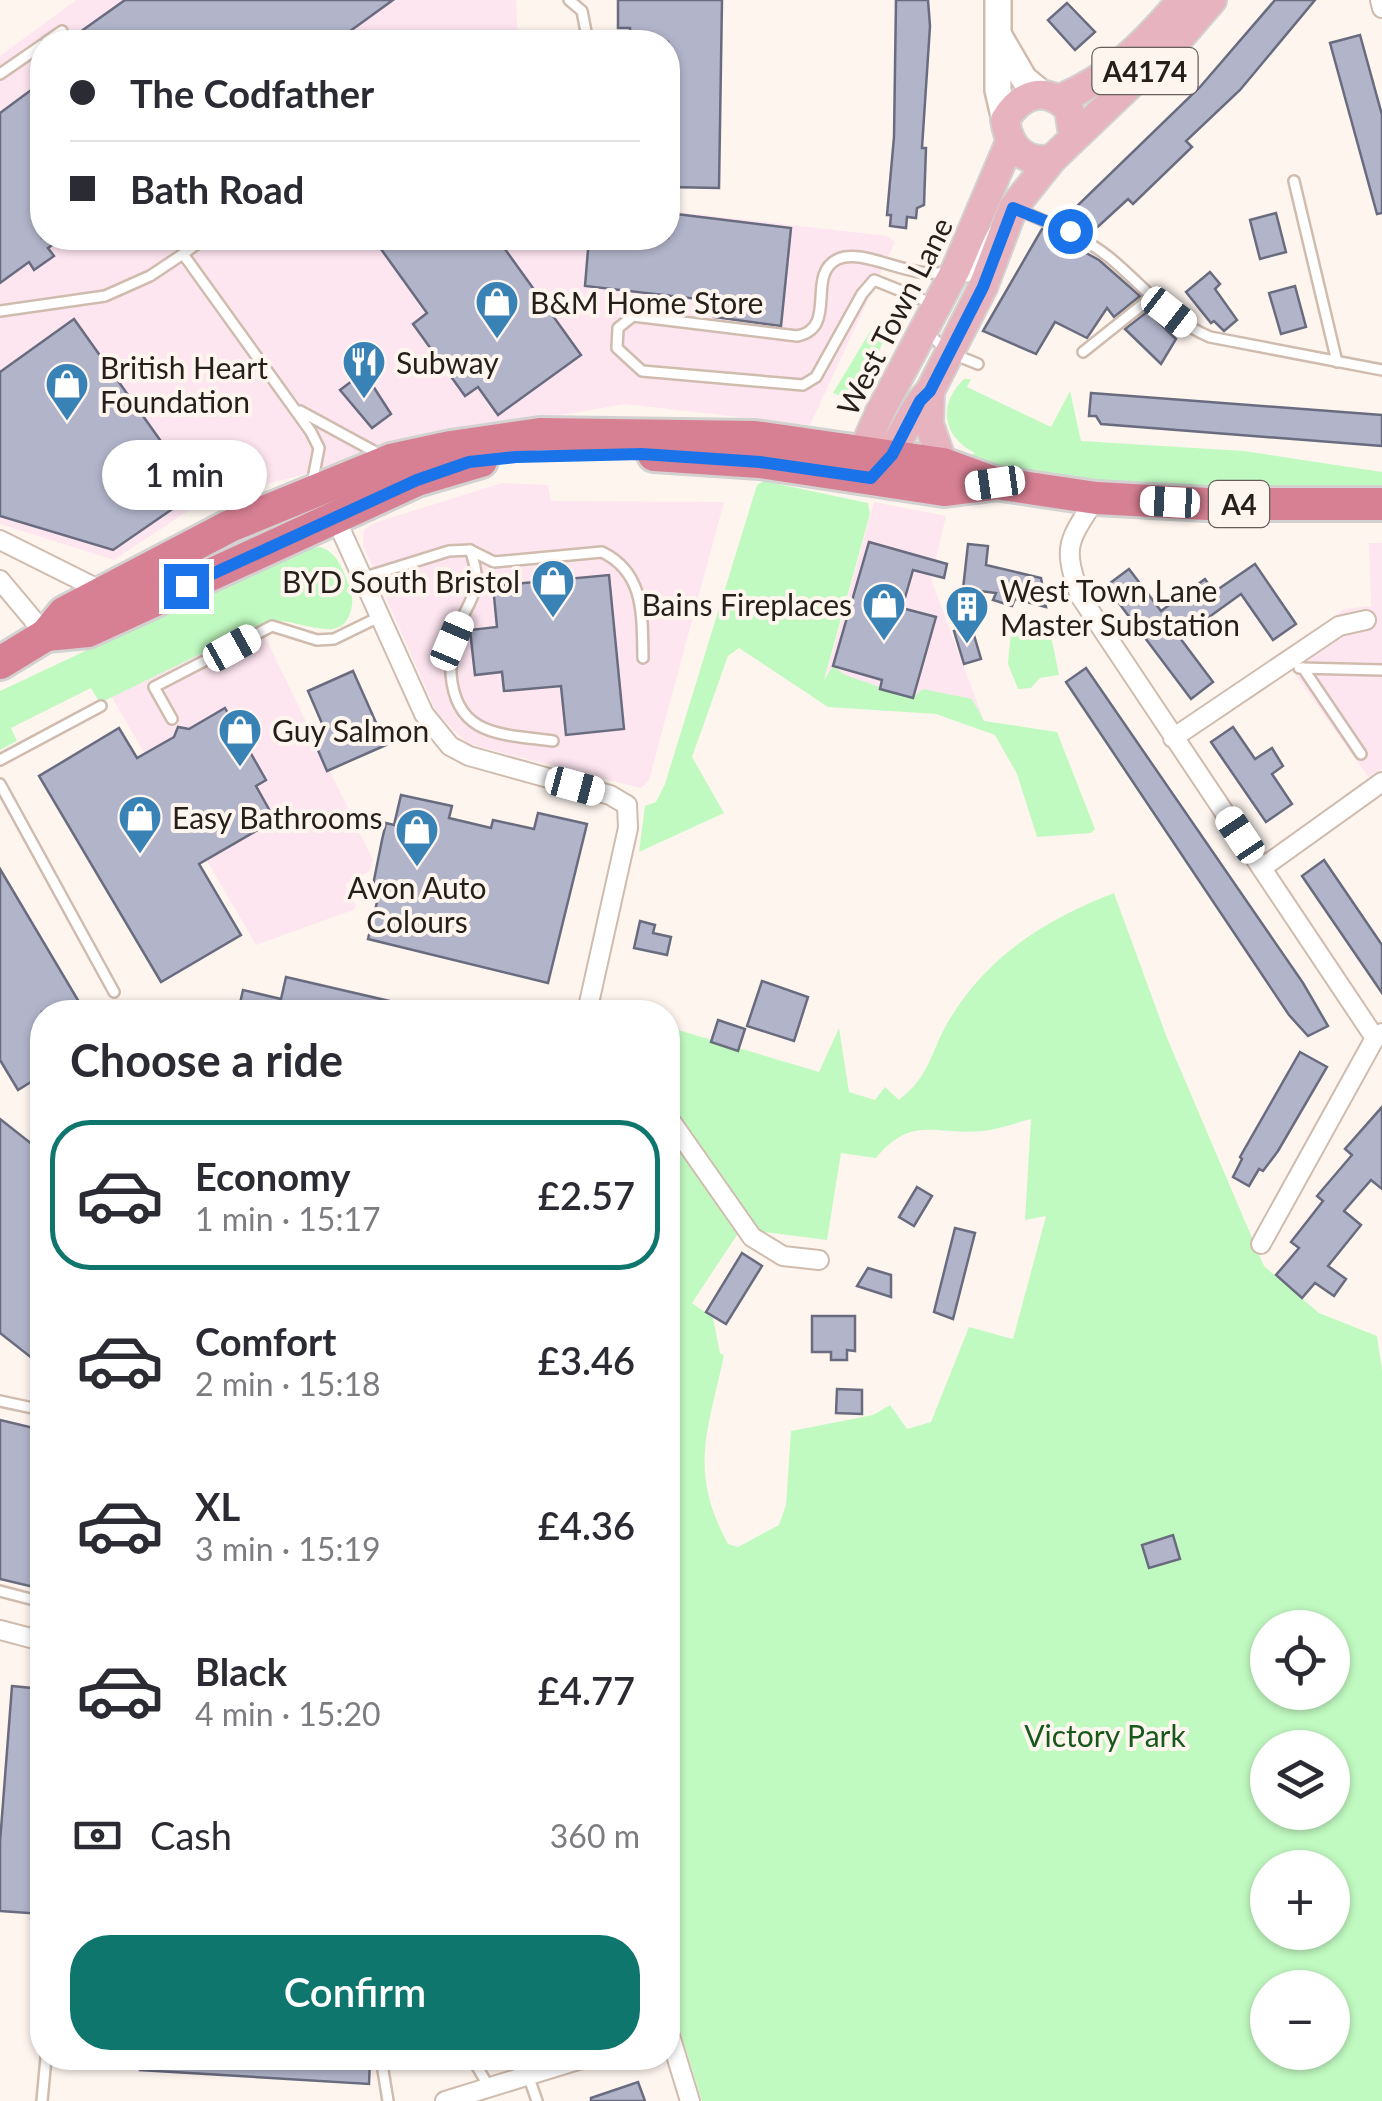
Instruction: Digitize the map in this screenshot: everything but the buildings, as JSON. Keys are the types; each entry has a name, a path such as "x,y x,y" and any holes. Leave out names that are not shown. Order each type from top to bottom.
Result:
{"highway":[{"name":"A4","path":"0,663 46,635 64,612 230,526 391,460 451,446 540,434 755,437 876,461 944,490 995,483"},
{"name":"A4","path":"46,635 88,631 434,474 469,462 516,457 642,454 760,462 943,464 995,483 1096,498 1207,504 1382,504"}],"main road":[{"path":"998,0 998,90 1008,131 1022,155 1036,161 1052,158"},
{"name":"A4174","path":"1008,131 1020,100 1098,82 1155,32 1182,0"},
{"name":"A4174","path":"1052,158 1102,114 1212,0"},
{"path":"999,36 1024,79 1050,96"},
{"name":"A4174","path":"1050,96 1073,118 1073,136"},
{"name":"West Town Lane","path":"876,461 939,312 959,277 1008,131"},
{"name":"West Town Lane","path":"876,461 930,391 983,287 1013,208 1052,158"},
{"path":"930,391 929,424 943,464"}],"street":[{"path":"1380,0 1382,8"},
{"path":"1096,498 1072,536 1067,559 1080,596 1378,1035 1261,1244"},
{"path":"335,517 424,714 450,746 469,756 610,795 627,805 628,828 591,1000"},
{"path":"0,540 102,591"},
{"path":"0,580 46,635"},
{"path":"1173,738 1339,626 1366,620"},
{"path":"1262,868 1382,782"},
{"path":"680,1134 752,1238 784,1256 819,1260"},
{"path":"0,1630 30,1638"},
{"path":"680,2069 690,2101"},
{"path":"445,2101 545,2070"}],"lane":[{"path":"569,0 582,11 586,30"},
{"path":"0,74 30,54"},
{"path":"1294,182 1337,362"},
{"path":"978,364 948,352 939,312 874,280 862,294 816,377 803,384 642,371 616,348 618,328 633,316 797,336 808,334 818,323 824,272 837,260 855,256 900,270 959,277 1013,208 1070,231 1109,257 1193,330 1210,337 1382,370"},
{"path":"0,310 105,296 150,276 189,250"},
{"path":"183,254 298,410 319,448 314,479 306,496"},
{"path":"1084,352 1152,297"},
{"path":"298,410 391,460"},
{"path":"362,578 450,551 470,550 494,562 602,552 615,558 637,582 643,658"},
{"path":"470,550 478,585 452,641 456,704 472,724 500,734 553,741"},
{"path":"172,718 154,687 272,626 317,640 334,639 378,618"},
{"path":"1282,668 1382,670"},
{"path":"1302,668 1362,754"},
{"path":"0,760 101,706"},
{"path":"0,784 114,992"},
{"path":"0,1401 30,1407"},
{"path":"0,1591 30,1599"},
{"path":"42,2101 45,2070"},
{"path":"383,2070 388,2101"},
{"path":"478,2070 488,2088"},
{"path":"528,2075 537,2101"}],"shaded area":[{"path":"76,0 516,0 517,30 35,30"},
{"path":"30,34 30,250 680,250 680,212 887,236 895,242 810,425 625,404 503,425 206,499 114,560 0,524 0,56"},
{"path":"502,483 548,485 551,501 724,502 649,780 641,788 468,744 437,714 363,545 364,530 374,523"},
{"path":"874,502 946,516 931,579 984,721 823,687"},
{"path":"1369,543 1382,543 1382,769 1369,778 1282,656 1344,609 1371,606"},
{"name":"Guy Salmon","path":"238,581 373,860 370,871 345,884 356,906 353,910 256,945 85,651"}],"green space":[{"path":"871,330 884,339 858,403 833,393"},
{"path":"964,379 971,379 967,387 1051,427 1070,391 1081,441 1244,451 1382,472 1382,491 1228,490 1125,484 1073,479 973,458 970,456 975,453 956,438 947,420 950,399"},
{"path":"764,481 868,503 870,514 824,680 833,666 845,675 912,698 923,689 972,699 984,721 1057,732 1095,829 1091,833 1037,837 1017,774 995,735 936,714 828,707 739,648 728,656 692,757 724,813 639,852 645,806 656,802 665,784 757,485"},
{"path":"320,547 336,558 351,590 351,608 345,623 326,629 266,622 100,703 91,688 11,728 17,741 0,750 0,691 251,573"},
{"path":"1047,616 1059,675 1040,678 1031,688 1018,689 1008,664 1011,632"},
{"name":"Victory Park","path":"1114,893 1167,1038 1264,1266 1319,1313 1377,1336 1382,1370 1382,2101 702,2101 680,2030 680,1149 737,1235 692,1303 713,1318 720,1353 724,1355 708,1429 705,1472 716,1518 728,1544 738,1547 779,1525 786,1505 791,1431 873,1415 890,1405 907,1429 931,1422 969,1327 1013,1339 1046,1216 1025,1220 1031,1119 984,1131 914,1131 889,1144 876,1158 841,1153 827,1240 757,1231 680,1119 680,1031 819,1072 839,1028 849,1092 875,1100 885,1087 899,1100 925,1071 944,1029 966,995 1002,957 1043,927"}],"place":[{"name":"B&M Home Store","path":"497,340"},
{"name":"Subway","path":"364,400"},
{"name":"British Heart Foundation","path":"67,422"},
{"name":"BYD South Bristol","path":"553,619"},
{"name":"Bains Fireplaces","path":"884,642"},
{"name":"West Town Lane Master Substation","path":"967,645"},
{"name":"Guy Salmon","path":"240,768"},
{"name":"Easy Bathrooms","path":"140,855"},
{"name":"Avon Auto Colours","path":"417,868"}],"route":[{"path":"186,586 417,480 469,462 642,454 760,462 871,478 892,455 920,401 930,391 983,287 1013,208 1070,231"}]}
